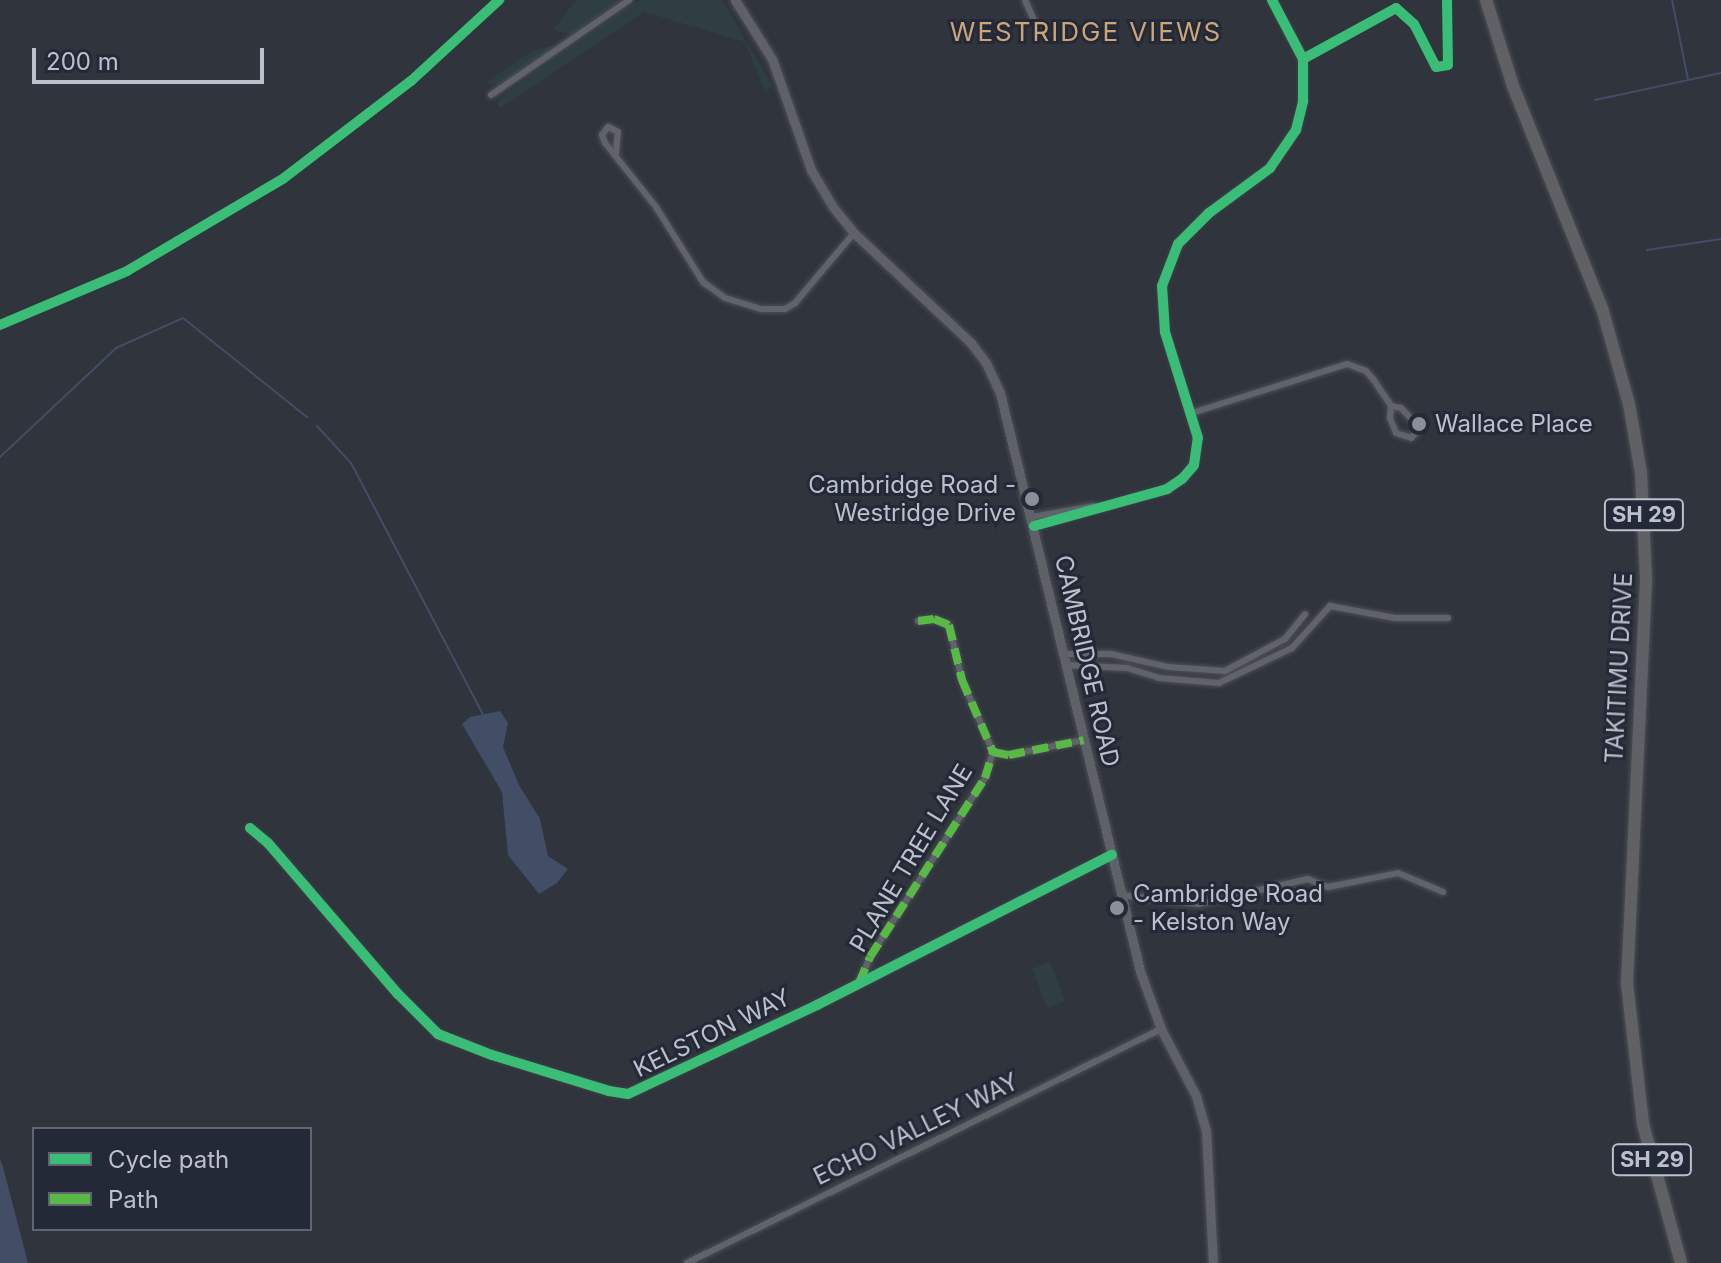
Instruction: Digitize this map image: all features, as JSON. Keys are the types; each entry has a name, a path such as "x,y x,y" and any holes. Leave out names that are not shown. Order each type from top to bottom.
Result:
{"highway":[{"name":"TAKITIMU DRIVE","path":"1486,0 1513,86 1607,323 1629,404 1641,473 1646,581 1627,983 1643,1124 1681,1263"}],"main road":[{"name":"CAMBRIDGE ROAD","path":"735,0 784,83 811,170 854,233 961,332 986,363 1007,416 1140,971 1161,1029 1187,1075 1206,1130 1213,1263"}],"street":[{"path":"491,95 629,0"},
{"path":"1025,0 1037,27"},
{"path":"1033,521 1167,489 1182,479 1194,465 1199,447 1192,413 1165,332 1162,286 1178,244 1209,213 1270,168 1296,130 1303,101 1303,59 1272,0"},
{"path":"616,153 656,207 703,282 725,298 762,309 785,309 795,303 854,233"},
{"path":"1192,413 1347,364 1366,371 1391,406 1390,418 1396,433 1411,438 1417,431 1416,424 1401,408 1391,406"},
{"path":"1065,660 1127,668 1159,678 1219,683 1292,648 1330,606 1395,618 1448,618"},
{"path":"1065,660 1111,654 1168,667 1225,671 1285,639 1305,614"},
{"name":"PLANE TREE LANE","path":"859,983 870,957 985,778 993,752 962,680 949,625 934,619 918,621"},
{"name":"PLANE TREE LANE","path":"993,752 1009,755 1084,740"},
{"name":"KELSTON WAY","path":"250,828 268,843 398,994 438,1034 463,1046 609,1091 628,1094 647,1088 1112,855"},
{"path":"1122,895 1198,904 1308,879 1328,887 1398,873 1443,892"},
{"name":"ECHO VALLEY WAY","path":"687,1263 1161,1029"}],"shaded area":[{"path":"576,0 621,0 571,35 553,30"},
{"path":"639,0 722,0 772,85 765,92 745,42 644,12 500,108 497,103 506,93"},
{"path":"557,46 505,82 483,85 529,53"},
{"path":"1050,962 1065,1001 1047,1008 1032,969"}],"water":[{"path":"500,711 508,723 503,747 519,785 540,819 548,856 568,869 557,883 539,894 508,855 502,792 462,724 470,717"},
{"path":"0,1159 3,1167 28,1263 0,1263"}],"waterway":[{"path":"1672,0 1688,79"},
{"path":"1595,100 1721,73"},
{"path":"1647,250 1721,239"},
{"path":"0,457 116,348 183,318 307,417"},
{"path":"317,426 351,463 484,716"}],"marked path":[{"path":"918,621 934,619 949,625 962,680 993,752 1009,755 1084,740"},
{"path":"859,983 870,957 985,778 993,752"}],"cycle path":[{"path":"0,325 127,271 284,178 411,81 499,0"},
{"path":"1034,526 1167,489 1182,479 1194,465 1198,438 1165,332 1162,286 1178,244 1209,213 1270,168 1296,130 1303,101 1303,59 1272,0"},
{"path":"1303,59 1396,8 1414,24 1436,67 1448,65 1447,0"},
{"path":"250,828 268,843 398,994 438,1034 492,1055 628,1094 817,1005 1112,855"}],"place":[{"name":"Wallace Place","path":"1419,424"},
{"name":"Cambridge Road - Westridge Drive","path":"1032,499"},
{"name":"Cambridge Road - Kelston Way","path":"1117,908"}],"district":[{"name":"WESTRIDGE VIEWS","path":"1086,32"}]}
